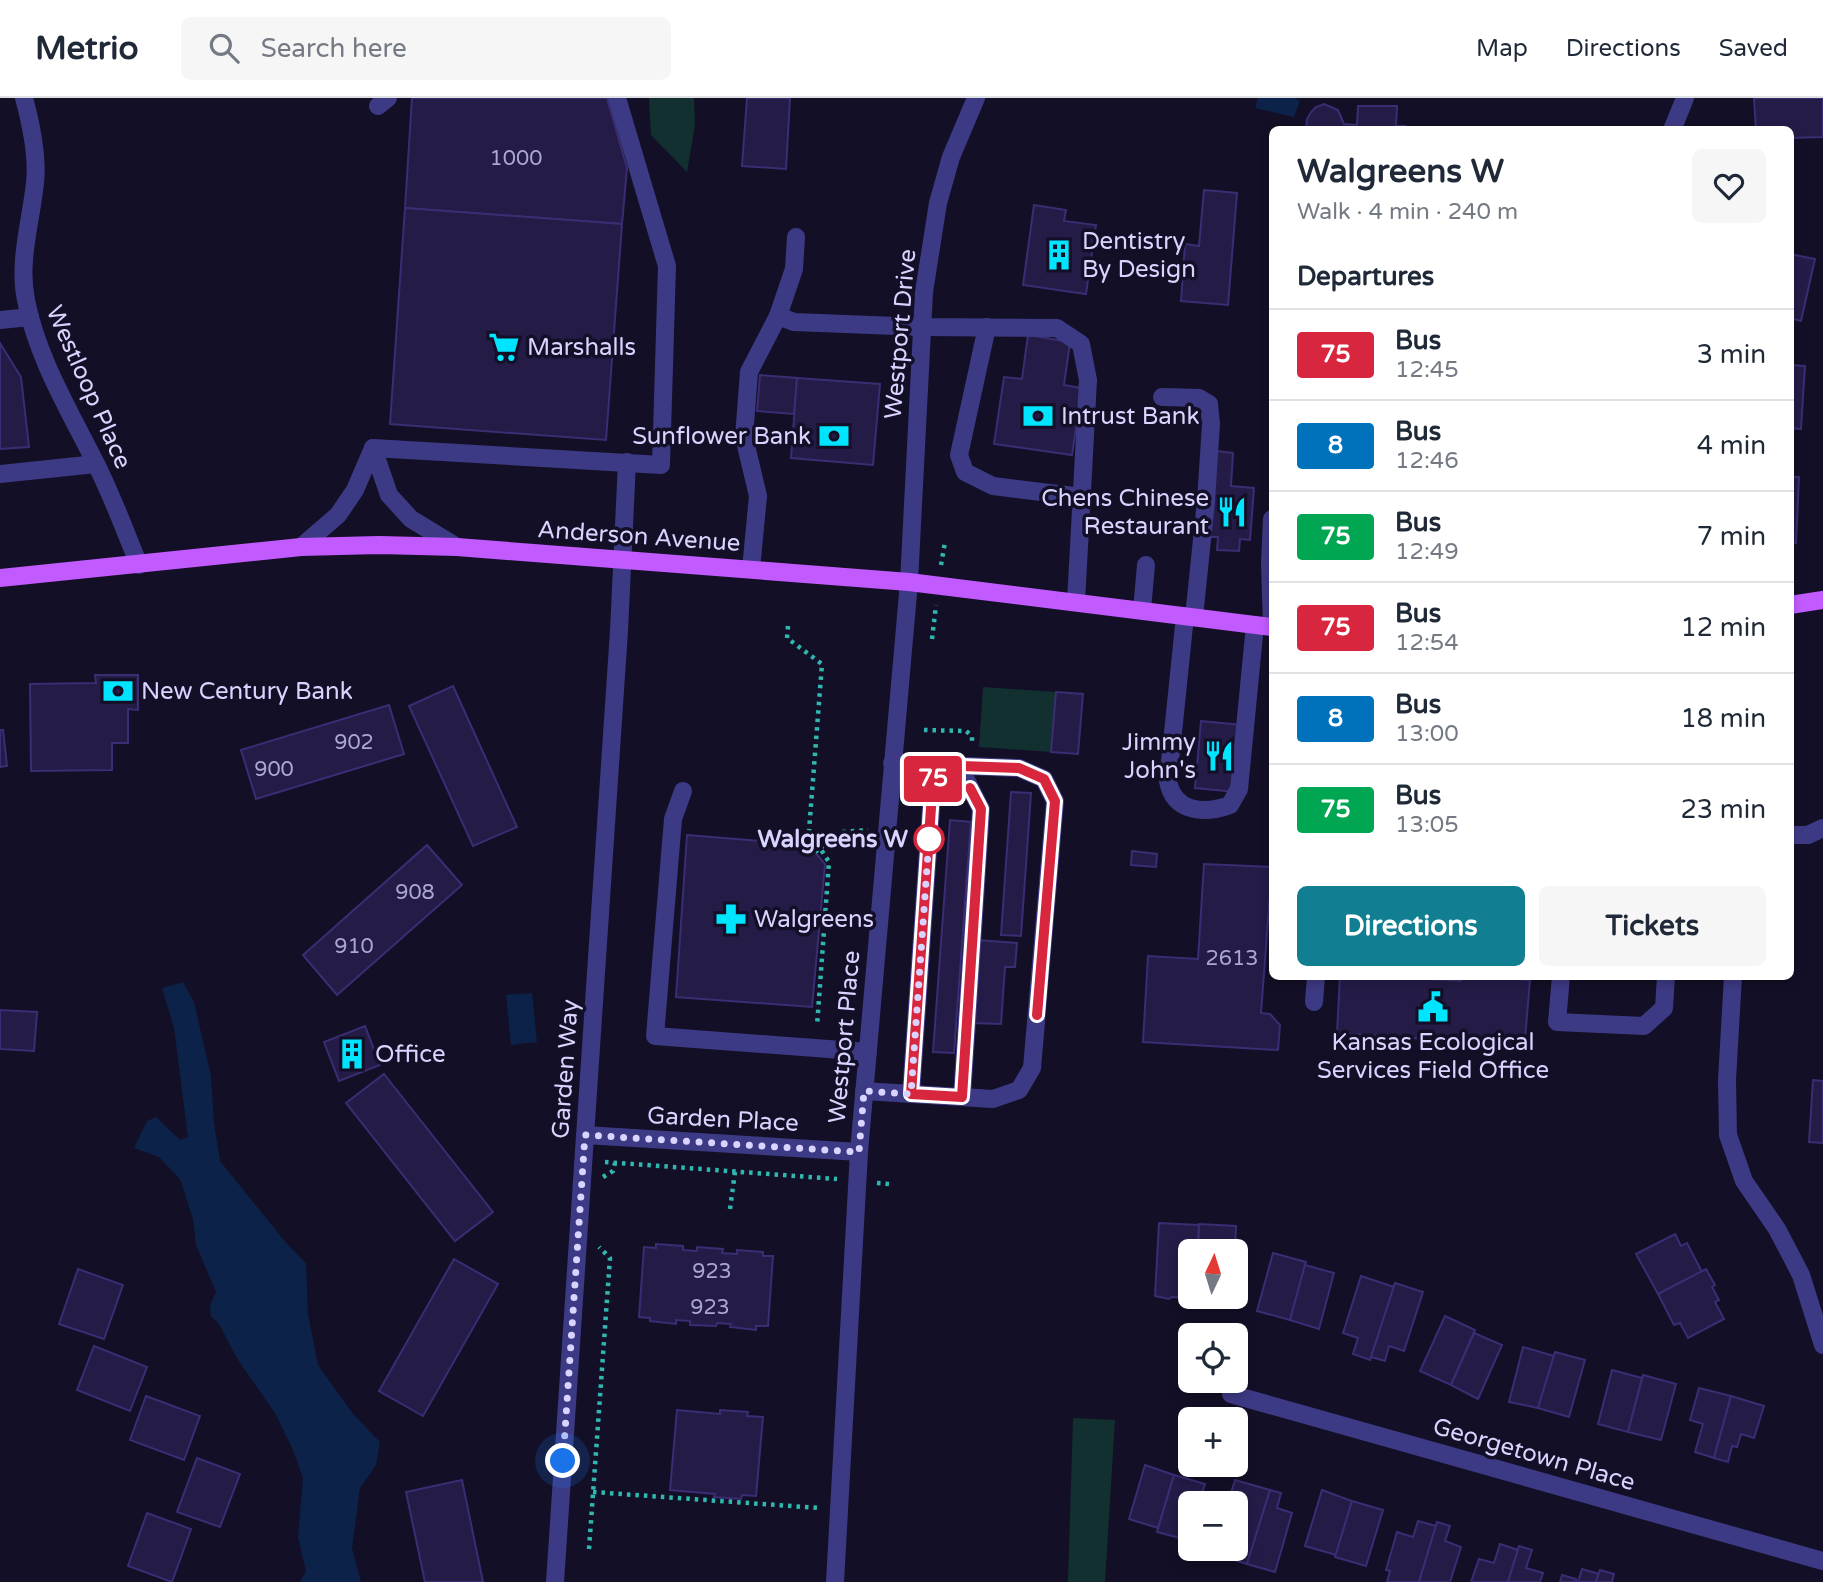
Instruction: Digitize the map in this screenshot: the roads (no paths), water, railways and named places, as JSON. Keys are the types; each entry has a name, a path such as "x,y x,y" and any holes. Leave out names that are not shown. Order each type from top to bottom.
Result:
{"main road":[{"name":"Anderson Avenue","path":"0,578 301,547 457,547 909,582 1266,626"},
{"path":"1794,604 1823,600"}],"street":[{"name":"Westloop Place","path":"24,98 30,120 35,179 24,262 25,297 35,335 96,464 139,565"},
{"path":"373,448 661,465 667,266 617,98"},
{"name":"Westport Drive","path":"909,582 924,292 938,203 951,157 976,98"},
{"path":"1674,126 1685,98"},
{"path":"751,569 758,496 744,437 749,372 778,316 794,269 796,237"},
{"path":"778,316 794,322 1057,328 1081,344 1088,380 1076,602"},
{"path":"0,320 30,317"},
{"path":"987,327 959,455 965,472 992,486 1082,497"},
{"path":"1162,397 1199,398 1209,404 1211,424 1206,501 1168,781 1175,798 1191,809 1213,811 1230,805 1239,789 1266,626 1269,579"},
{"path":"373,448 389,495 411,519 457,547"},
{"path":"301,547 338,515 355,490 373,448"},
{"name":"Garden Way","path":"555,1582 627,462"},
{"path":"0,474 96,464"},
{"path":"1142,610 1146,565"},
{"name":"Westport Place","path":"835,1582 859,1152 909,582"},
{"path":"864,1091 993,1099 1019,1090 1032,1068 1055,801 1044,779 1019,768 892,763"},
{"path":"911,1094 934,765"},
{"path":"960,766 981,809 962,1097"},
{"path":"684,791 673,819 655,1035 868,1052"},
{"path":"1794,835 1808,835 1823,828"},
{"path":"1314,1002 1316,980"},
{"path":"1561,980 1558,1022 1644,1026 1664,1008 1666,980"},
{"path":"1733,980 1727,1080 1728,1135 1744,1181 1777,1229 1801,1275 1823,1345"},
{"name":"Garden Place","path":"585,1135 859,1152"},
{"name":"Georgetown Place","path":"1231,1394 1823,1561"}],"water":[{"path":"1258,98 1295,98 1300,101 1294,117 1255,108"},
{"path":"183,982 194,1002 211,1076 220,1161 288,1245 306,1263 308,1314 318,1365 353,1414 380,1442 376,1465 360,1488 352,1548 361,1582 300,1582 306,1571 298,1537 303,1478 292,1448 275,1413 238,1360 219,1324 211,1316 210,1305 216,1292 196,1245 193,1219 180,1179 159,1157 134,1148 147,1121 156,1117 180,1140 188,1137 174,1028 162,988"},
{"path":"532,993 537,1042 511,1045 506,995"}],"place":[{"name":"Dentistry By Design","path":"1059,255"},
{"name":"Marshalls","path":"504,347"},
{"name":"Intrust Bank","path":"1038,416"},
{"name":"Sunflower Bank","path":"834,436"},
{"name":"Chens Chinese Restaurant","path":"1232,512"},
{"name":"New Century Bank","path":"118,691"},
{"name":"Jimmy John's","path":"1219,756"},
{"name":"Walgreens W","path":"929,839"},
{"name":"Walgreens","path":"731,919"},
{"name":"Kansas Ecological Services Field Office","path":"1433,1007"},
{"name":"Office","path":"352,1054"}]}
